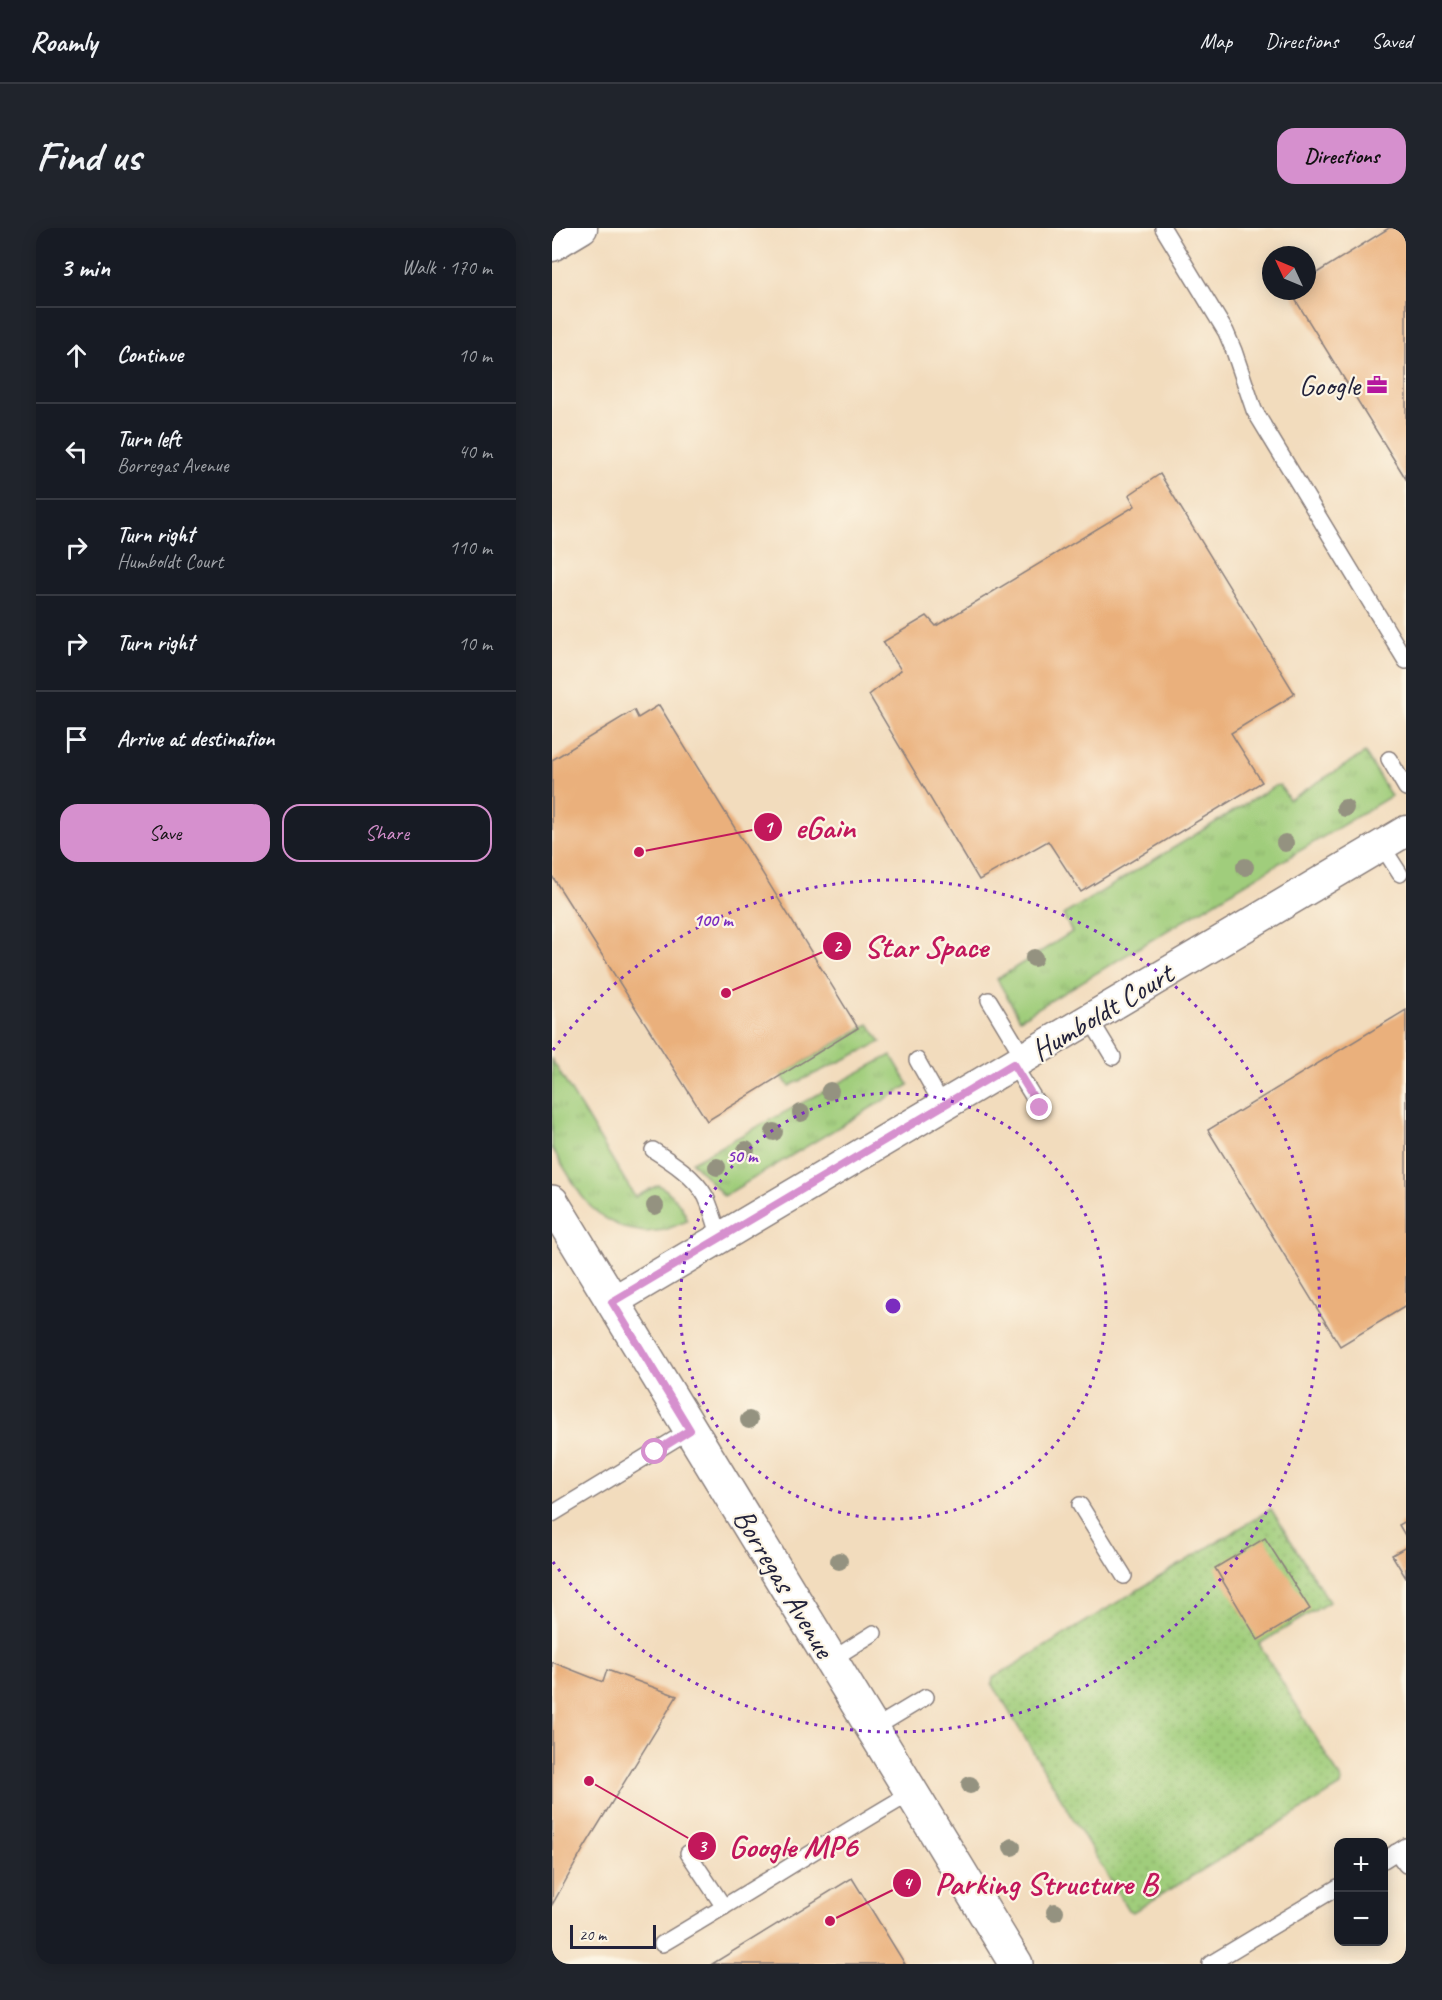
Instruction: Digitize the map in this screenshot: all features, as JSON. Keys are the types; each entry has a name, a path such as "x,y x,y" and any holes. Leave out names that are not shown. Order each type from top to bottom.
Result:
{"street":[{"path":"552,246 582,228"},
{"name":"Humboldt Court","path":"612,1302 1394,838"},
{"name":"Borregas Avenue","path":"552,1202 1016,1964"}],"lane":[{"path":"1163,228 1226,332 1254,410 1406,661"},
{"path":"1389,759 1406,788"},
{"path":"1394,838 1400,874"},
{"path":"989,1000 1040,1108"},
{"path":"1090,1019 1113,1057"},
{"path":"917,1060 943,1106"},
{"path":"653,1150 676,1165 694,1182 705,1197 720,1238"},
{"path":"552,1514 690,1430"},
{"path":"1080,1505 1124,1576"},
{"path":"831,1660 874,1633"},
{"path":"873,1729 926,1697"},
{"path":"662,1944 911,1793"},
{"path":"688,1853 724,1907"},
{"path":"1395,1853 1406,1865"},
{"path":"1210,1964 1334,1889"}],"green space":[{"path":"1365,753 1391,796 1020,1019 997,979 1072,932 1063,915 1275,786 1280,785 1289,800"},
{"path":"869,1024 881,1042 789,1086 781,1075"},
{"path":"891,1055 909,1085 724,1196 692,1162"},
{"path":"552,1060 635,1197 658,1185 676,1200 684,1211 687,1221 665,1230 645,1232 623,1228 591,1207 552,1148"},
{"path":"1271,1509 1329,1602 1259,1644 1342,1781 1341,1786 1133,1912 1128,1910 992,1683 993,1678"}],"building":[{"name":"Google","path":"1389,228 1406,228 1406,479 1296,300 1316,300 1316,273"},
{"path":"1160,474 1295,694 1231,733 1262,782 1081,892 1048,841 979,880 869,695 901,670 883,642 927,616 936,626 1135,506 1129,495"},
{"path":"659,705 858,1028 707,1121 552,876 552,760 634,710 638,718"},
{"path":"1406,1010 1406,1306 1340,1346 1208,1130"},
{"path":"1406,1521 1406,1537 1399,1525"},
{"path":"1265,1538 1310,1609 1258,1640 1215,1568"},
{"path":"1406,1547 1406,1578 1392,1555"},
{"path":"552,1662 603,1682 607,1670 677,1696 552,1905"},
{"path":"852,1878 905,1964 712,1964"}],"place":[{"name":"Google","path":"1377,385"},
{"name":"eGain","path":"639,852"},
{"name":"Star Space","path":"726,993"},
{"name":"Google MP6","path":"589,1781"},
{"name":"Parking Structure B","path":"830,1921"}],"route":[{"path":"655,1452 690,1430 612,1302 1013,1064 1040,1108"}]}
